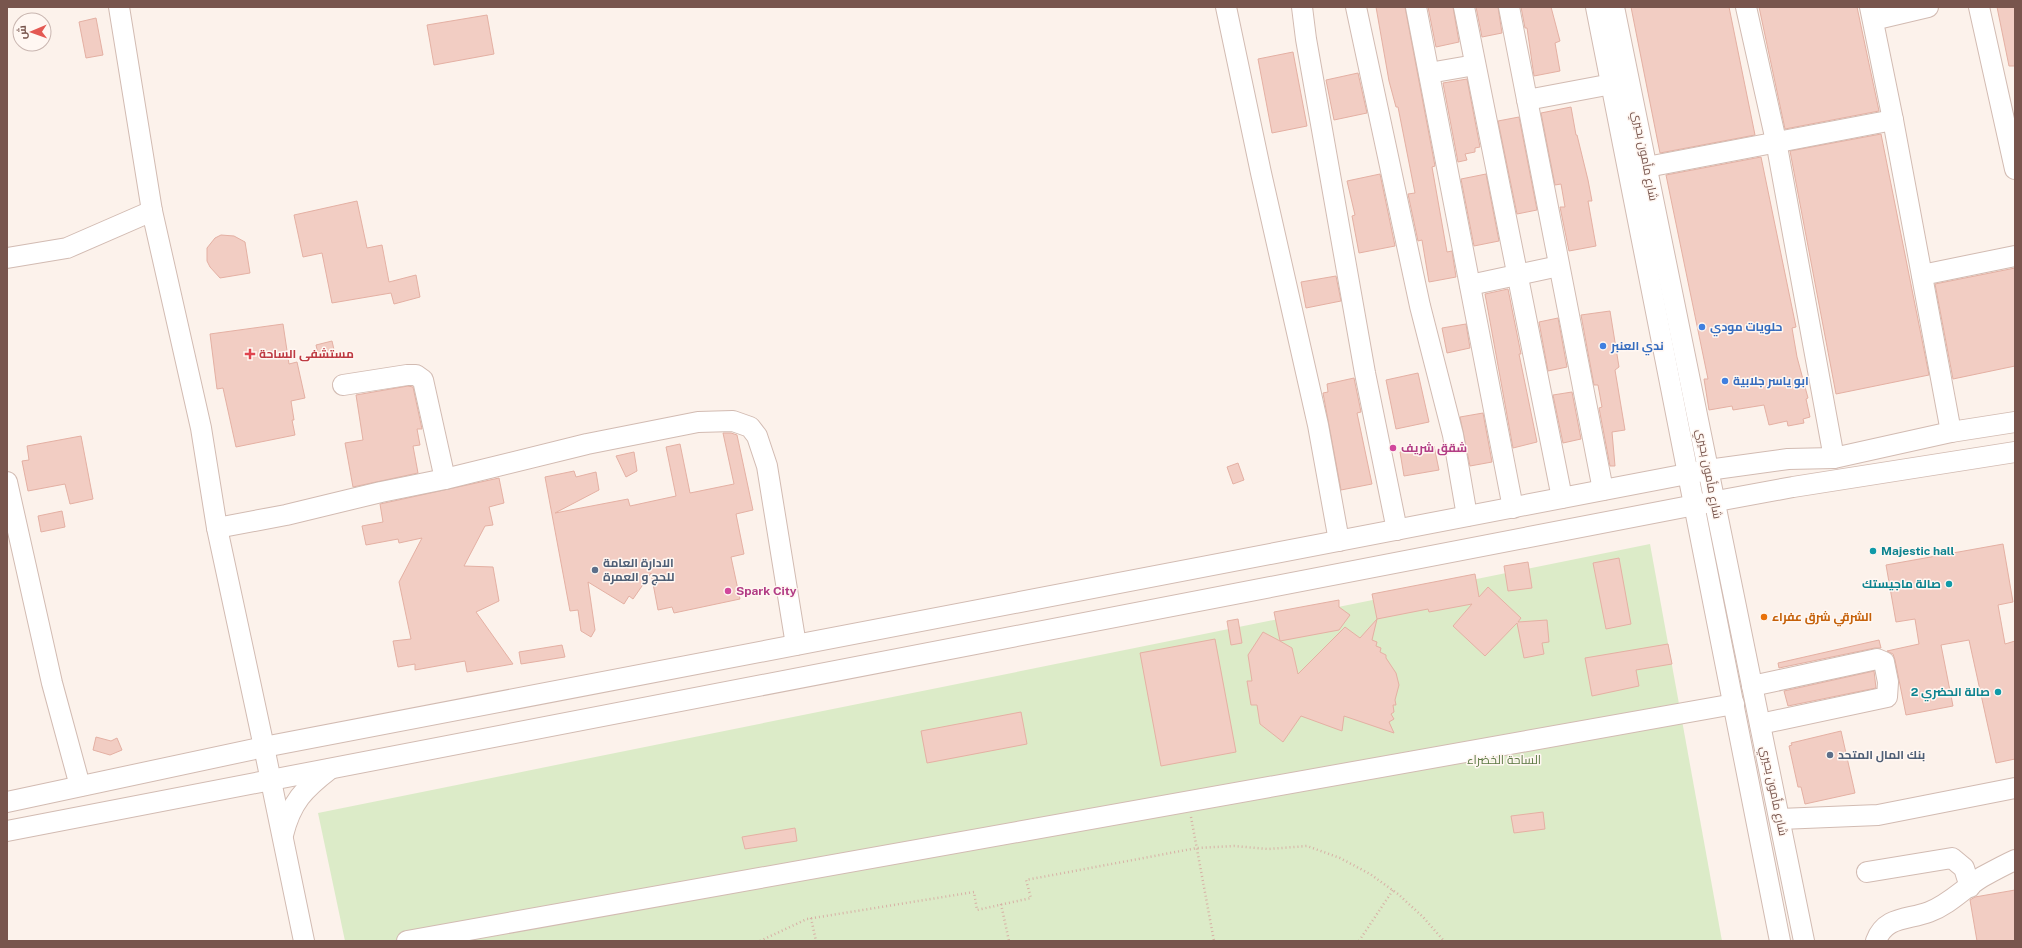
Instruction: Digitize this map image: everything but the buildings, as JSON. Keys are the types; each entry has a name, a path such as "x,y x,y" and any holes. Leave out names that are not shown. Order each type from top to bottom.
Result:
{"street":[{"path":"119,7 152,211 201,428 217,528 304,941"},
{"path":"1226,7 1262,181 1318,425 1339,541"},
{"path":"1302,7 1306,39 1365,373 1397,530"},
{"path":"1356,7 1420,306 1453,435 1467,516"},
{"path":"1416,7 1513,508"},
{"path":"1464,7 1562,498"},
{"path":"1509,7 1603,490"},
{"name":"شارع مأمون بحيري","path":"1596,7 1780,941"},
{"name":"شارع مأمون بحيري","path":"1614,7 1780,819 1800,940"},
{"path":"1746,7 1776,141 1834,458"},
{"path":"1928,7 1871,14 1893,120 1951,432"},
{"path":"1979,7 2015,168"},
{"path":"1429,73 1475,65"},
{"path":"1527,100 1612,84"},
{"path":"1647,167 1776,141 1893,120"},
{"path":"7,258 67,248 152,211"},
{"path":"1922,275 2015,256"},
{"path":"1470,285 1559,266"},
{"path":"343,385 407,375 416,375 423,380 445,479"},
{"path":"217,528 286,515 445,479 587,444 698,422 733,421 750,427 757,436 767,466 796,645"},
{"path":"7,802 264,747 1708,470 1788,459 1834,458 1951,432 2015,422"},
{"path":"7,831 332,767 1695,505 1793,487 2015,452"},
{"path":"7,482 52,683 80,786"},
{"path":"1752,686 1877,659 1884,662 1888,682 1887,697 1760,724"},
{"path":"407,941 1734,704"},
{"path":"282,837 294,804 304,790 332,767"},
{"path":"1780,819 1878,815 2015,788"},
{"path":"1867,872 1952,858 1964,868 1970,887"},
{"path":"1876,941 1879,933 1894,921 1939,908 1982,877 2015,860"}],"path":[{"path":"1188,801 1214,941"},
{"path":"760,941 776,932 811,918 974,892 977,910 1031,898 1026,880 1197,848 1234,846 1268,850 1307,846 1340,858 1370,874 1393,890 1423,917 1444,941"},
{"path":"1359,941 1393,890"},
{"path":"1001,904 1009,941"},
{"path":"811,918 816,941"}],"green space":[{"name":"الساحة الخضراء","path":"1650,544 1722,941 345,941 318,813"}],"place":[{"name":"حلويات مودي","path":"1702,327"},
{"name":"ندي العنبر","path":"1603,346"},
{"name":"مستشفى الساحة","path":"250,354"},
{"name":"ابو ياسر جلابية","path":"1725,381"},
{"name":"شقق شريف","path":"1393,448"},
{"name":"Majestic hall","path":"1873,551"},
{"name":"الادارة العامة للحج و العمرة","path":"595,570"},
{"name":"صالة ماجيستك","path":"1949,584"},
{"name":"Spark City","path":"728,591"},
{"name":"الشرقي شرق عفراء","path":"1764,617"},
{"name":"صالة الحضري 2","path":"1998,692"},
{"name":"بنك المال المتحد","path":"1830,755"}]}
